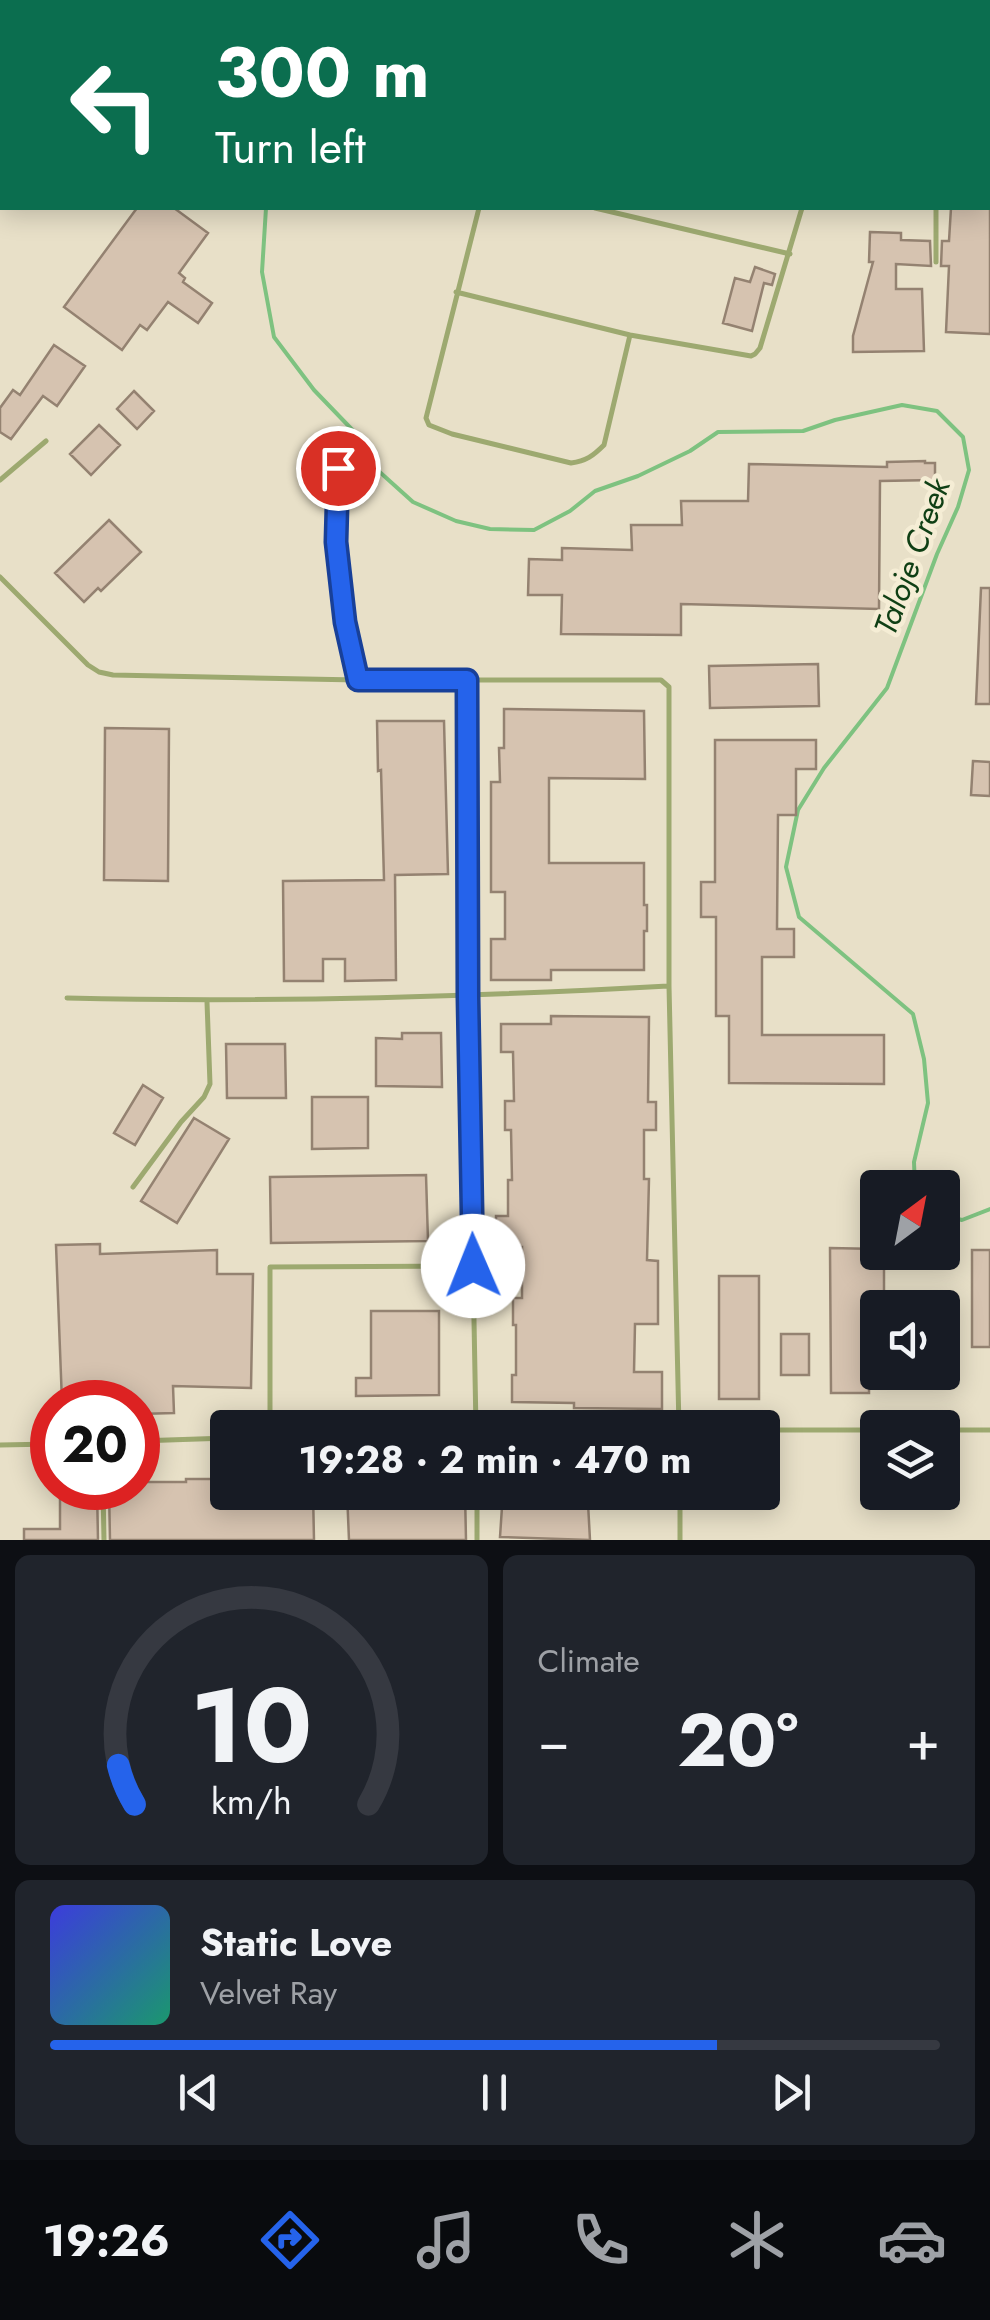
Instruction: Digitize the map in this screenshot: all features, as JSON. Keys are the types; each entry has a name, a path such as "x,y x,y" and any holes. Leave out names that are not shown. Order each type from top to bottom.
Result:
{"lane":[{"path":"477,210 426,418 429,425 571,463 584,461 604,445 630,335"},
{"path":"603,210 790,254"},
{"path":"456,292 630,335 750,356 760,348 801,210"},
{"path":"936,210 936,262"},
{"path":"0,480 46,441"},
{"path":"338,468 336,542 345,622 358,680"},
{"path":"0,577 88,665 113,676 661,680 669,686 669,986 680,1410"},
{"path":"467,680 476,1410"},
{"path":"67,998 207,1002 468,997 669,986"},
{"path":"132,1187 208,1092 207,1002"},
{"path":"270,1410 270,1267 473,1266"},
{"path":"780,1430 860,1430"},
{"path":"960,1430 990,1430"},
{"path":"160,1440 210,1439"},
{"path":"0,1445 30,1444"},
{"path":"104,1510 104,1540"},
{"path":"477,1510 477,1540"},
{"path":"680,1510 680,1540"}],"building":[{"path":"136,210 177,210 208,233 179,273 185,278 183,282 212,303 198,323 168,302 147,330 140,325 122,350 64,307"},
{"path":"951,210 990,210 990,334 946,332 949,266 941,266 942,241 949,241"},
{"path":"870,232 901,233 901,240 930,241 931,266 896,264 896,289 922,289 924,351 853,352 853,336 873,262 869,262"},
{"path":"755,267 775,274 772,285 764,283 752,331 723,323 735,278 750,282"},
{"path":"54,345 85,366 57,406 43,396 11,439 0,432 0,408 13,390 20,395"},
{"path":"134,391 154,411 137,429 117,409"},
{"path":"99,425 120,445 91,475 70,454"},
{"path":"887,462 935,463 935,480 880,481 879,609 681,604 681,635 561,634 562,595 528,595 529,559 562,560 562,548 632,550 631,525 682,525 681,501 748,501 749,464 887,467"},
{"path":"109,520 141,552 84,602 55,573"},
{"path":"981,588 990,588 990,704 976,704"},
{"path":"818,664 819,706 710,708 709,666"},
{"path":"504,709 644,711 645,779 549,778 549,863 644,863 644,970 551,970 551,980 491,980 491,939 505,939 505,892 491,892 491,782 500,782"},
{"path":"377,721 444,721 448,874 395,875 396,980 345,981 345,959 323,959 323,981 284,981 283,881 384,880"},
{"path":"105,728 169,729 168,881 104,880"},
{"path":"715,740 816,740 816,769 796,769 796,815 778,815 777,929 794,929 794,957 762,957 762,1035 884,1035 884,1084 729,1083 729,1016 716,1016 716,917 701,917 701,882 715,882"},
{"path":"973,761 990,762 990,796 971,795"},
{"path":"551,1016 649,1017 648,1102 656,1102 656,1130 644,1130 644,1179 649,1179 647,1260 658,1261 658,1324 635,1324 634,1372 662,1372 662,1409 574,1408 574,1403 512,1402 512,1375 516,1375 513,1298 522,1298 522,1247 496,1247 496,1216 508,1216 508,1180 512,1180 511,1130 505,1130 505,1101 514,1101 513,1052 501,1052 501,1024 551,1024"},
{"path":"402,1033 441,1033 442,1087 376,1086 376,1038 402,1039"},
{"path":"226,1044 285,1044 286,1098 227,1098"},
{"path":"143,1085 163,1098 135,1145 114,1133"},
{"path":"312,1097 368,1097 368,1148 312,1149"},
{"path":"194,1118 229,1139 177,1223 141,1201"},
{"path":"426,1175 428,1241 271,1243 270,1177"},
{"path":"100,1244 100,1254 217,1250 217,1274 253,1274 251,1388 173,1386 174,1413 160,1413 160,1380 61,1380 56,1245"},
{"path":"830,1248 860,1249 860,1270 884,1270 884,1290 860,1290 860,1390 869,1393 831,1393"},
{"path":"972,1250 990,1250 990,1347 972,1347"},
{"path":"719,1276 759,1276 759,1399 719,1399"},
{"path":"371,1311 439,1311 439,1395 356,1396 356,1378 371,1378"},
{"path":"781,1334 809,1334 809,1375 781,1375"},
{"path":"210,1479 210,1510 313,1510 314,1540 110,1540 109,1510 160,1510 160,1482"},
{"path":"60,1510 97,1510 98,1540 24,1540 24,1529 60,1529"},
{"path":"348,1510 465,1510 466,1540 349,1540"},
{"path":"502,1510 588,1510 590,1540 500,1537"}],"waterway":[{"name":"Taloje Creek","path":"266,210 262,272 274,337 314,390 366,444 373,466 413,502 456,521 490,529 534,530 570,511 595,491 638,476 690,451 718,432 803,431 902,405 937,411 963,437 969,470 958,507 887,688 824,768 798,810 786,867 799,917 913,1014 924,1059 928,1103 914,1170"},
{"name":"Taloje Creek","path":"960,1220 990,1209"}],"route":[{"path":"338,468 336,542 345,622 358,680 467,680 473,1266"}]}
